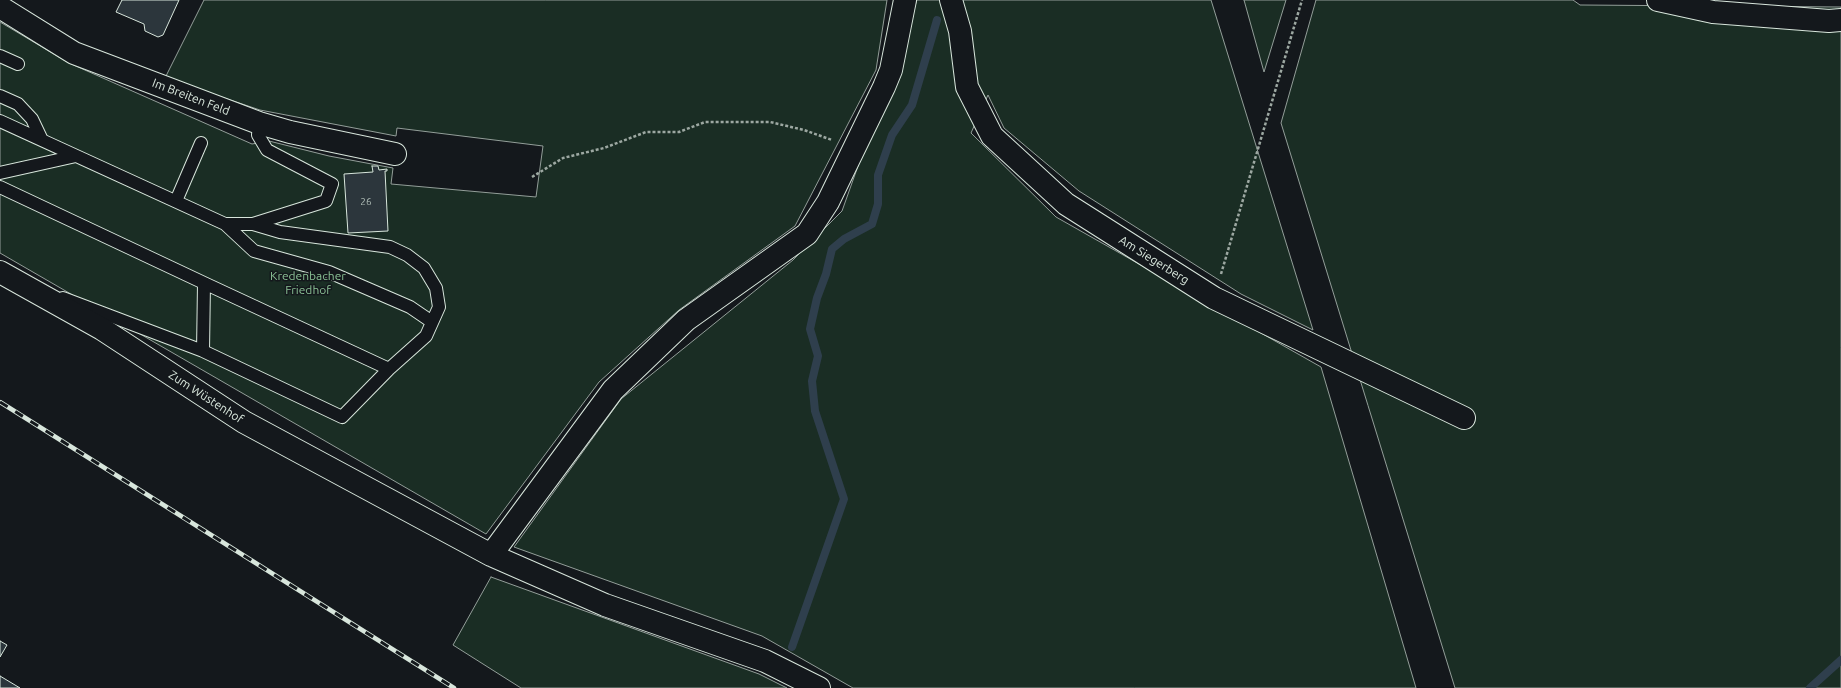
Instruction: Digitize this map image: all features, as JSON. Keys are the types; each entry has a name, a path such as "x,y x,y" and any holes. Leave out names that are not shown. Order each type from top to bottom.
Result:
{"street":[{"path":"491,554 613,390 686,320 807,234 828,202 891,70 905,0"},
{"name":"Am Siegerberg","path":"951,0 960,31 967,87 992,136 1066,204 1214,298 1464,418"},
{"path":"1658,0 1713,12 1821,20 1841,20"},
{"name":"Im Breiten Feld","path":"0,8 74,53 260,123 290,132 395,154"},
{"name":"Zum Wüstenhof","path":"7,275 102,329 244,422 491,554 605,605 765,661 820,688"}],"lane":[{"path":"0,56 18,64"},
{"path":"0,96 18,104 32,119 42,140"},
{"path":"0,121 225,224 254,251 330,268 410,307 432,322"},
{"path":"253,224 326,201 332,184 267,150 258,135 260,123"},
{"path":"176,201 201,144"},
{"path":"0,173 76,156"},
{"path":"0,187 389,369"},
{"path":"7,275 203,351 342,417 389,369 426,336 439,307 436,288 424,268 408,255 390,247 334,242 280,232 253,224 225,224"},
{"path":"203,351 204,283"}],"path":[{"path":"1214,298 1302,0"},
{"path":"532,177 563,158 604,148 646,132 679,132 705,122 770,122 804,130 855,147"}],"green space":[{"name":"Kredenbacher Friedhof","path":"204,0 887,0 876,70 795,226 679,310 599,382 486,534 0,253 0,22 69,63 252,144 269,141 329,156 393,168 391,184 536,197 543,146 397,128 396,136 260,110 165,78"},
{"path":"917,0 1211,0 1313,330 1241,294 1079,191 1004,128 988,95 971,133 1056,217 1321,367 1416,688 853,688 762,636 514,547 621,399 793,260 842,211"},
{"path":"1244,0 1286,0 1264,72"},
{"path":"1316,0 1573,0 1580,5 1841,7 1841,688 1455,688 1281,123"},
{"path":"491,577 759,674 787,688 521,688 453,645"}],"building":[{"path":"122,0 179,0 163,35 158,37 145,31 144,24 116,12"},
{"path":"372,166 378,166 379,170 387,169 387,171 385,171 388,231 348,233 344,174 373,172"},
{"path":"0,641 7,645 0,657"},
{"path":"0,676 20,688 0,688"}],"waterway":[{"path":"792,647 844,499 815,411 812,381 818,356 810,329 817,298 826,274 832,249 844,239 872,224 878,204 878,175 892,135 912,105 937,20"},
{"path":"1810,688 1841,660"}],"railway":[{"path":"0,402 454,688"}]}
